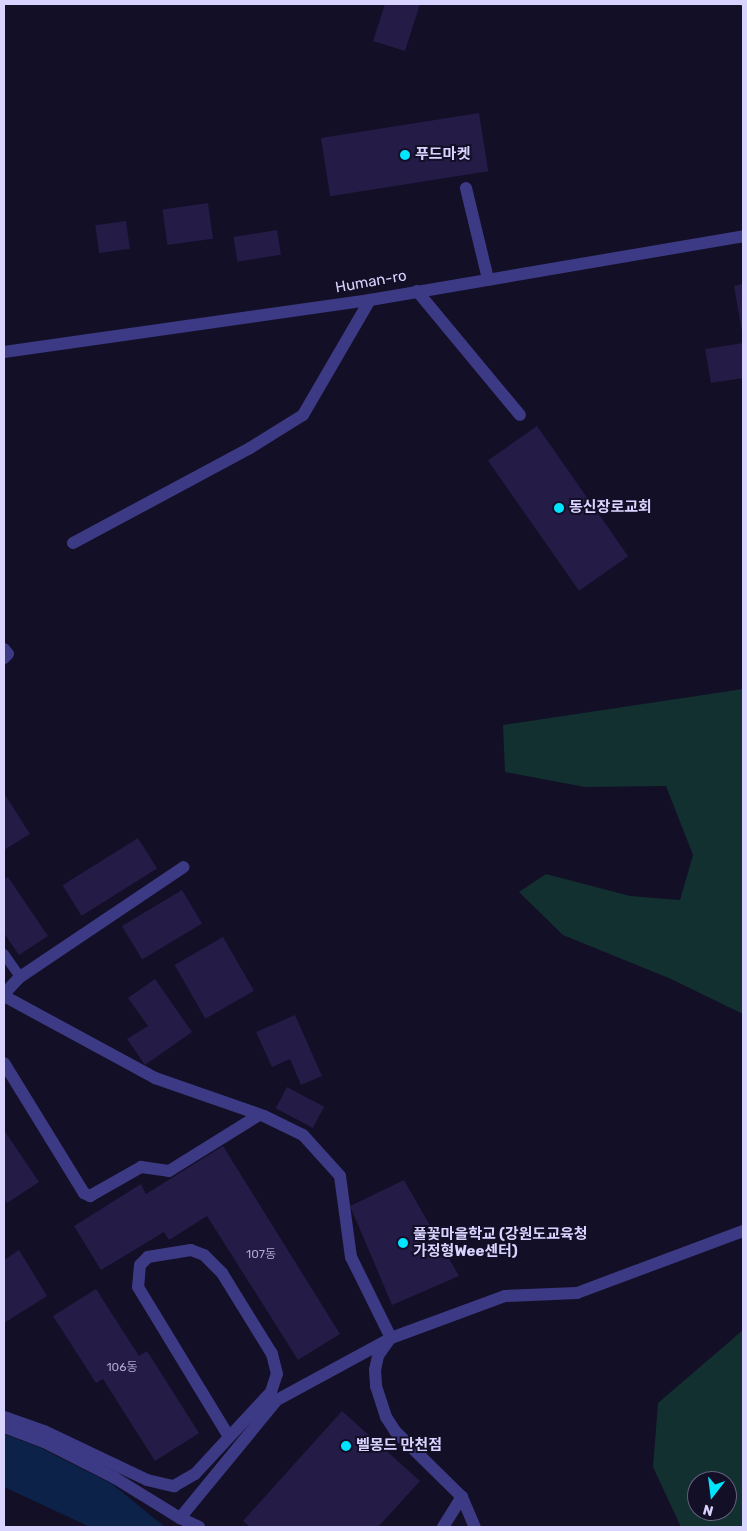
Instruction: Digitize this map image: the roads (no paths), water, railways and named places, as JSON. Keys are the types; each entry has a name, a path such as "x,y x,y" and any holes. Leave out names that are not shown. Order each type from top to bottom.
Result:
{"street":[{"path":"466,188 488,279"},
{"name":"Human-ro","path":"4,352 370,300 743,236"},
{"path":"417,291 520,415"},
{"path":"73,542 250,448 303,416 370,300"},
{"path":"184,867 20,978 4,995 155,1078 259,1115 302,1135 340,1176 351,1257 391,1338"},
{"path":"4,1063 84,1193 90,1196 141,1167 169,1171 259,1115"},
{"path":"183,1523 277,1400 391,1338 505,1296 577,1293 743,1231"},
{"path":"4,1417 44,1432 147,1480 174,1486 194,1474 275,1383 276,1364 272,1354 222,1273 204,1255 191,1250 148,1257 140,1265 141,1298 228,1435"},
{"path":"391,1338 378,1356 375,1370 376,1386 386,1417 395,1431 462,1497 475,1527"},
{"path":"4,1427 44,1442 115,1478 183,1523 199,1527"},
{"path":"443,1527 462,1497"}],"lane":[{"path":"4,954 20,978"}],"water":[{"path":"4,1434 41,1448 112,1484 165,1527 90,1527 4,1487"}],"place":[{"name":"푸드마켓","path":"405,155"},
{"name":"동신장로교회","path":"559,508"},
{"name":"풀꽃마을학교 (강원도교육청 가정형Wee센터)","path":"403,1243"},
{"name":"벨몽드 만천점","path":"346,1446"}]}
